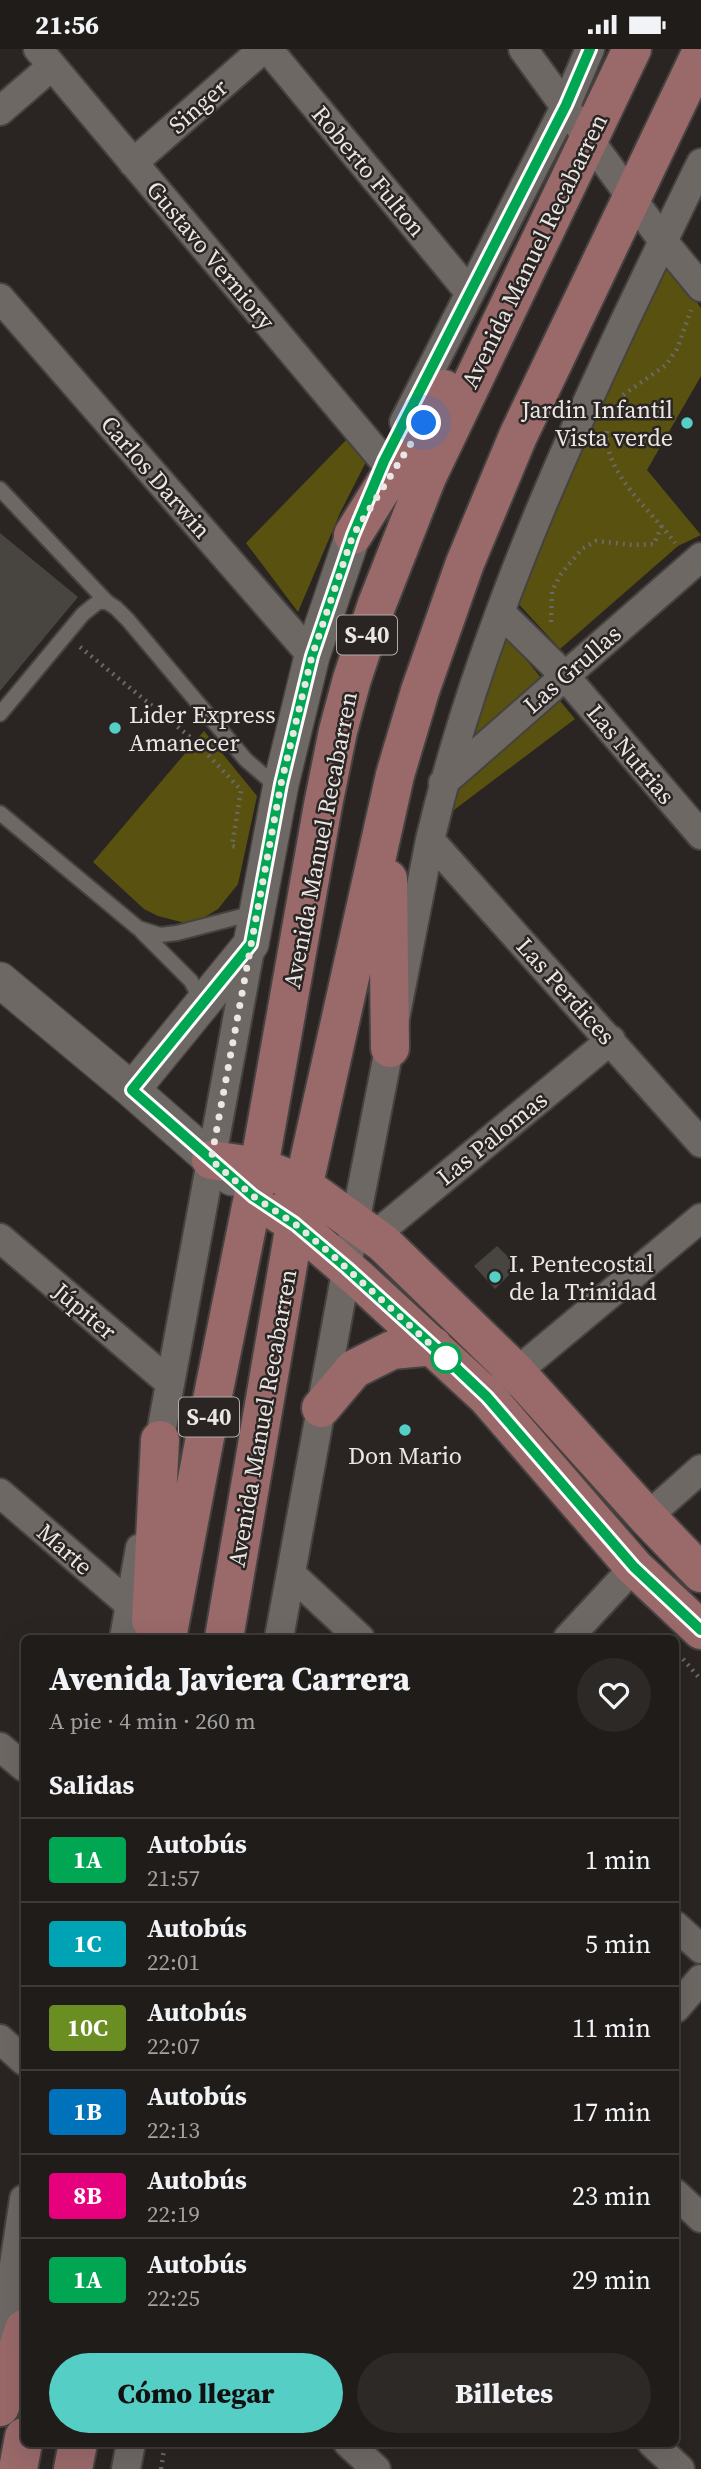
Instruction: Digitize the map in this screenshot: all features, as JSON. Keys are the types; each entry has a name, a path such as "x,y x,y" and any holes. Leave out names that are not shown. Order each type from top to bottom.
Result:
{"main road":[{"name":"Avenida Manuel Recabarren","path":"168,1635 256,1182 323,805 352,679 407,522 462,399 632,49"},
{"name":"Avenida Manuel Recabarren","path":"225,1635 295,1224 395,775 420,691 465,563 518,436 701,53"},
{"path":"353,535 465,356 524,275"},
{"path":"390,1048 388,857 395,775"},
{"path":"211,1160 256,1182 295,1224 347,1268 487,1397 634,1567 701,1630"},
{"path":"256,1182 304,1186 365,1229 516,1372 701,1573"},
{"path":"321,1408 354,1369 392,1350 433,1346"},
{"path":"150,1635 160,1440"},
{"path":"0,2407 21,2339"},
{"path":"19,2469 22,2447"},
{"path":"73,2469 77,2447"}],"street":[{"name":"Singer","path":"133,163 265,49"},
{"name":"Roberto Fulton","path":"265,49 470,293"},
{"path":"523,49 663,241 697,282"},
{"name":"Avenida Manuel Recabarren","path":"125,1635 281,784 312,656 353,535 384,461 566,105 590,49"},
{"name":"Gustavo Verniory","path":"45,57 384,461"},
{"path":"0,111 45,57"},
{"path":"280,1635 347,1268 365,1229 390,1048 443,783 466,710 551,482 701,163"},
{"name":"Carlos Darwin","path":"0,298 312,656"},
{"name":"Las Grullas","path":"443,783 559,670 699,562"},
{"name":"Las Nutrias","path":"501,613 559,670 701,835"},
{"name":"Las Perdices","path":"430,840 701,1143"},
{"path":"132,1090 202,1003 254,928"},
{"path":"0,980 211,1160"},
{"name":"Las Palomas","path":"365,1229 611,1040"},
{"path":"487,1397 701,1218"},
{"name":"Júpiter","path":"0,1238 170,1383"},
{"path":"647,1517 701,1469"},
{"name":"Marte","path":"0,1493 130,1605"},
{"path":"571,1635 634,1567"},
{"path":"290,1574 357,1635"},
{"path":"0,1748 21,1765"},
{"path":"679,1929 701,1949"},
{"path":"679,2005 701,1979"},
{"path":"0,2039 21,2057"},
{"path":"679,2197 701,2218"},
{"path":"0,2357 21,2219"},
{"path":"126,2469 130,2447"},
{"path":"352,2447 376,2469"},
{"path":"656,2447 680,2469"}],"lane":[{"path":"0,489 107,602 128,620 246,759 267,778 281,784"},
{"path":"0,714 90,607 98,601 107,602"},
{"path":"0,813 138,928 191,981 202,1003"},
{"path":"138,928 160,935 254,928"}],"path":[{"path":"617,401 666,365 677,349 689,321 697,282"},
{"path":"608,427 608,451 614,467 678,546 699,562"},
{"path":"559,670 550,607 552,591 571,560 582,549 596,541 654,544 662,524"},
{"path":"66,635 195,741 241,790 232,846 246,847"},
{"path":"679,1654 701,1680"},
{"path":"161,2469 164,2447"}],"shaded area":[{"path":"664,257 701,308 701,376 647,470 701,535 678,546 560,649 514,599"},
{"path":"349,437 368,458 340,513 298,612 246,543"},
{"path":"500,628 575,719 442,819"},
{"path":"204,731 257,796 238,884 218,909 203,918 185,923 158,916 144,909 93,862"}],"building":[{"path":"0,533 78,597 0,691"},
{"name":"I. Pentecostal de la Trinidad","path":"497,1246 518,1266 495,1289 474,1266"}],"bus line":[{"name":"1A","path":"590,49 566,105 384,461 353,535 312,656 281,784 251,944 132,1090 253,1196 295,1224 347,1268 487,1397 634,1567 701,1630"}],"place":[{"name":"Jardin Infantil Vista verde","path":"687,423"},
{"name":"Lider Express Amanecer","path":"115,728"},
{"name":"I. Pentecostal de la Trinidad","path":"495,1277"},
{"name":"Don Mario","path":"405,1430"}],"route":[{"path":"424,423 353,535 312,656 281,784 211,1160 253,1196 295,1224 330,1253 451,1363 446,1358"}]}
